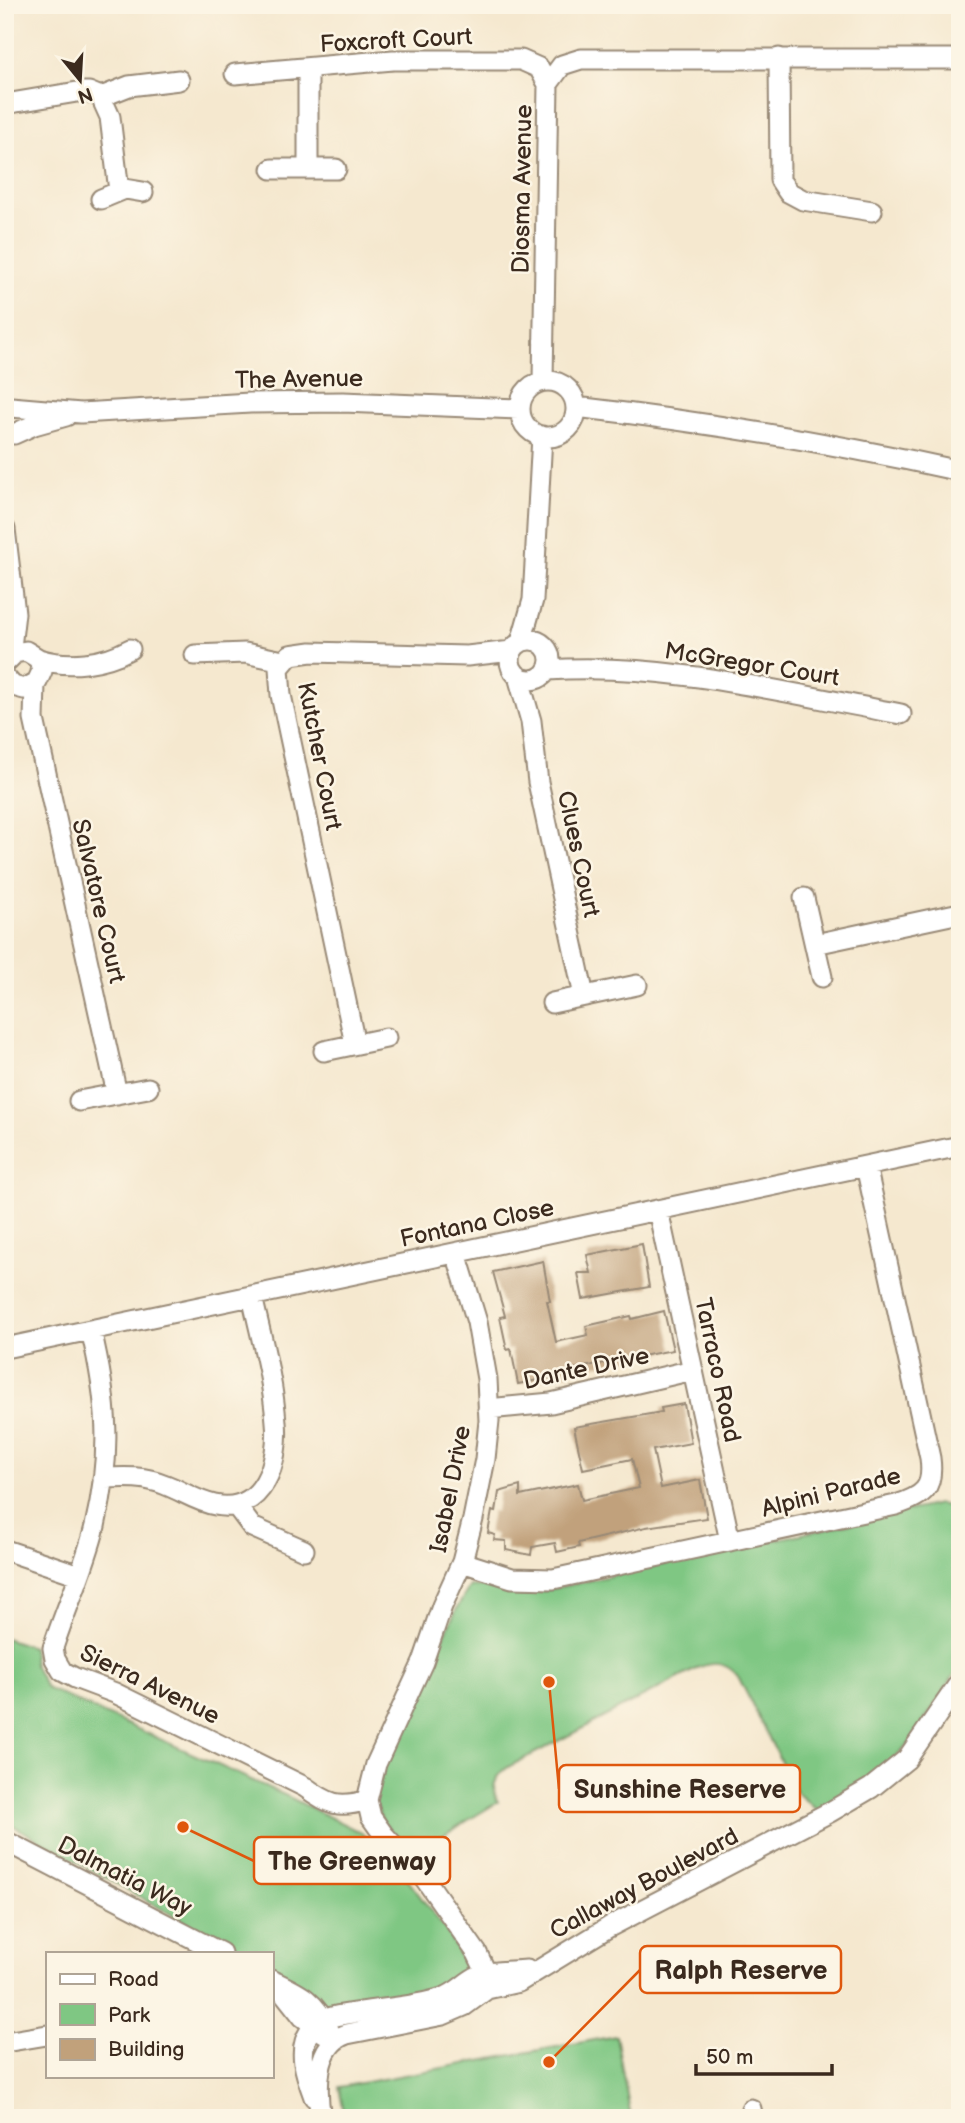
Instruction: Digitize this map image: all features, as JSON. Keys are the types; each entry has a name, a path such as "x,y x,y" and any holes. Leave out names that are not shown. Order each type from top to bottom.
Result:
{"street":[{"path":"779,58 780,180 788,192 803,200 872,211"},
{"name":"Diosma Avenue","path":"543,380 548,84 562,65 582,59 960,60"},
{"name":"Foxcroft Court","path":"235,74 393,60 521,60 539,68 548,84"},
{"path":"307,69 308,168"},
{"path":"101,97 129,86 179,80"},
{"path":"5,104 89,92 101,97 110,117 110,195 143,192"},
{"path":"272,169 336,169"},
{"path":"543,380 562,384 570,391 576,407 570,426 554,436 533,433 526,427 519,409 520,399 526,391 543,380"},
{"name":"The Avenue","path":"8,404 80,413 300,402 519,409"},
{"path":"8,404 17,420 10,440"},
{"path":"576,407 735,428 875,452 960,471"},
{"name":"The Avenue","path":"10,440 34,425 80,413"},
{"name":"Clues Court","path":"542,436 530,661 531,721 538,782 584,996"},
{"name":"Salvatore Court","path":"5,529 20,672 34,719 117,1094"},
{"path":"20,672 50,663 72,664 113,659 130,649"},
{"name":"Kutcher Court","path":"355,1044 281,695 278,673 283,661 294,654 311,652 467,656 530,661"},
{"path":"195,655 245,653 283,661"},
{"name":"McGregor Court","path":"530,661 710,678 901,714"},
{"path":"804,898 822,977"},
{"path":"815,944 960,914"},
{"path":"552,1003 636,985"},
{"path":"324,1051 386,1038"},
{"path":"79,1101 148,1088"},
{"name":"Fontana Close","path":"5,1348 960,1146"},
{"name":"Alpini Parade","path":"462,1562 512,1578 553,1579 896,1505 910,1500 929,1486 932,1473 930,1458 866,1166"},
{"name":"Tarraco Road","path":"657,1210 730,1541"},
{"name":"Isabel Drive","path":"358,1800 422,1662 442,1606 462,1562 485,1458 487,1379 477,1322 456,1253"},
{"path":"103,1478 143,1477 213,1505 237,1507 250,1500 263,1487 273,1459 277,1425 273,1393 252,1296"},
{"name":"Sierra Avenue","path":"90,1330 106,1404 103,1478 95,1527 53,1648 55,1659 62,1671 114,1693 304,1787 358,1800"},
{"name":"Dante Drive","path":"488,1409 551,1403 693,1370"},
{"path":"237,1507 251,1527 304,1550"},
{"path":"5,1550 79,1575"},
{"name":"Callaway Boulevard","path":"319,2023 437,2000 483,1980 519,1982 609,1927 769,1845 871,1788 907,1759 960,1682"},
{"path":"358,1800 383,1834 411,1861 454,1921 465,1954 483,1980"},
{"name":"Dalmatia Way","path":"5,1841 219,1952"},
{"name":"Callaway Boulevard","path":"334,2040 347,2034 454,2011 483,1980"},
{"path":"273,1981 303,2017 319,2023 334,2040 321,2065 320,2114"},
{"path":"319,2023 306,2039 303,2051 308,2081 320,2114"},
{"path":"5,2042 46,2035"}],"green space":[{"path":"938,1504 960,1509 960,1666 910,1743 878,1774 818,1811 796,1792 738,1676 730,1668 711,1664 700,1667 508,1767 495,1783 494,1792 498,1802 414,1853 383,1823 372,1793 458,1606 470,1586 542,1591"},
{"path":"5,1638 32,1647 34,1665 46,1688 289,1797 362,1833 407,1879 447,1932 471,1976 378,2004 329,2008 273,1970 273,1952 238,1952 5,1821"},
{"path":"616,2036 631,2118 345,2118 339,2087"}],"building":[{"path":"642,1244 649,1287 583,1299 578,1273 591,1273 587,1255"},
{"path":"543,1261 550,1301 547,1301 556,1342 588,1335 586,1326 664,1311 673,1350 573,1369 573,1373 518,1384 511,1349 507,1350 500,1317 505,1316 493,1272"},
{"path":"684,1404 691,1443 653,1450 661,1488 700,1480 707,1518 646,1527 578,1543 579,1547 557,1552 555,1543 532,1547 531,1555 506,1550 506,1541 494,1540 495,1535 488,1533 492,1511 496,1512 499,1492 520,1486 520,1496 578,1484 582,1500 639,1488 632,1459 583,1469 574,1427 662,1412 661,1408"}],"place":[{"name":"Sunshine Reserve","path":"549,1682"},
{"name":"The Greenway","path":"183,1827"},
{"name":"Ralph Reserve","path":"549,2062"}]}
